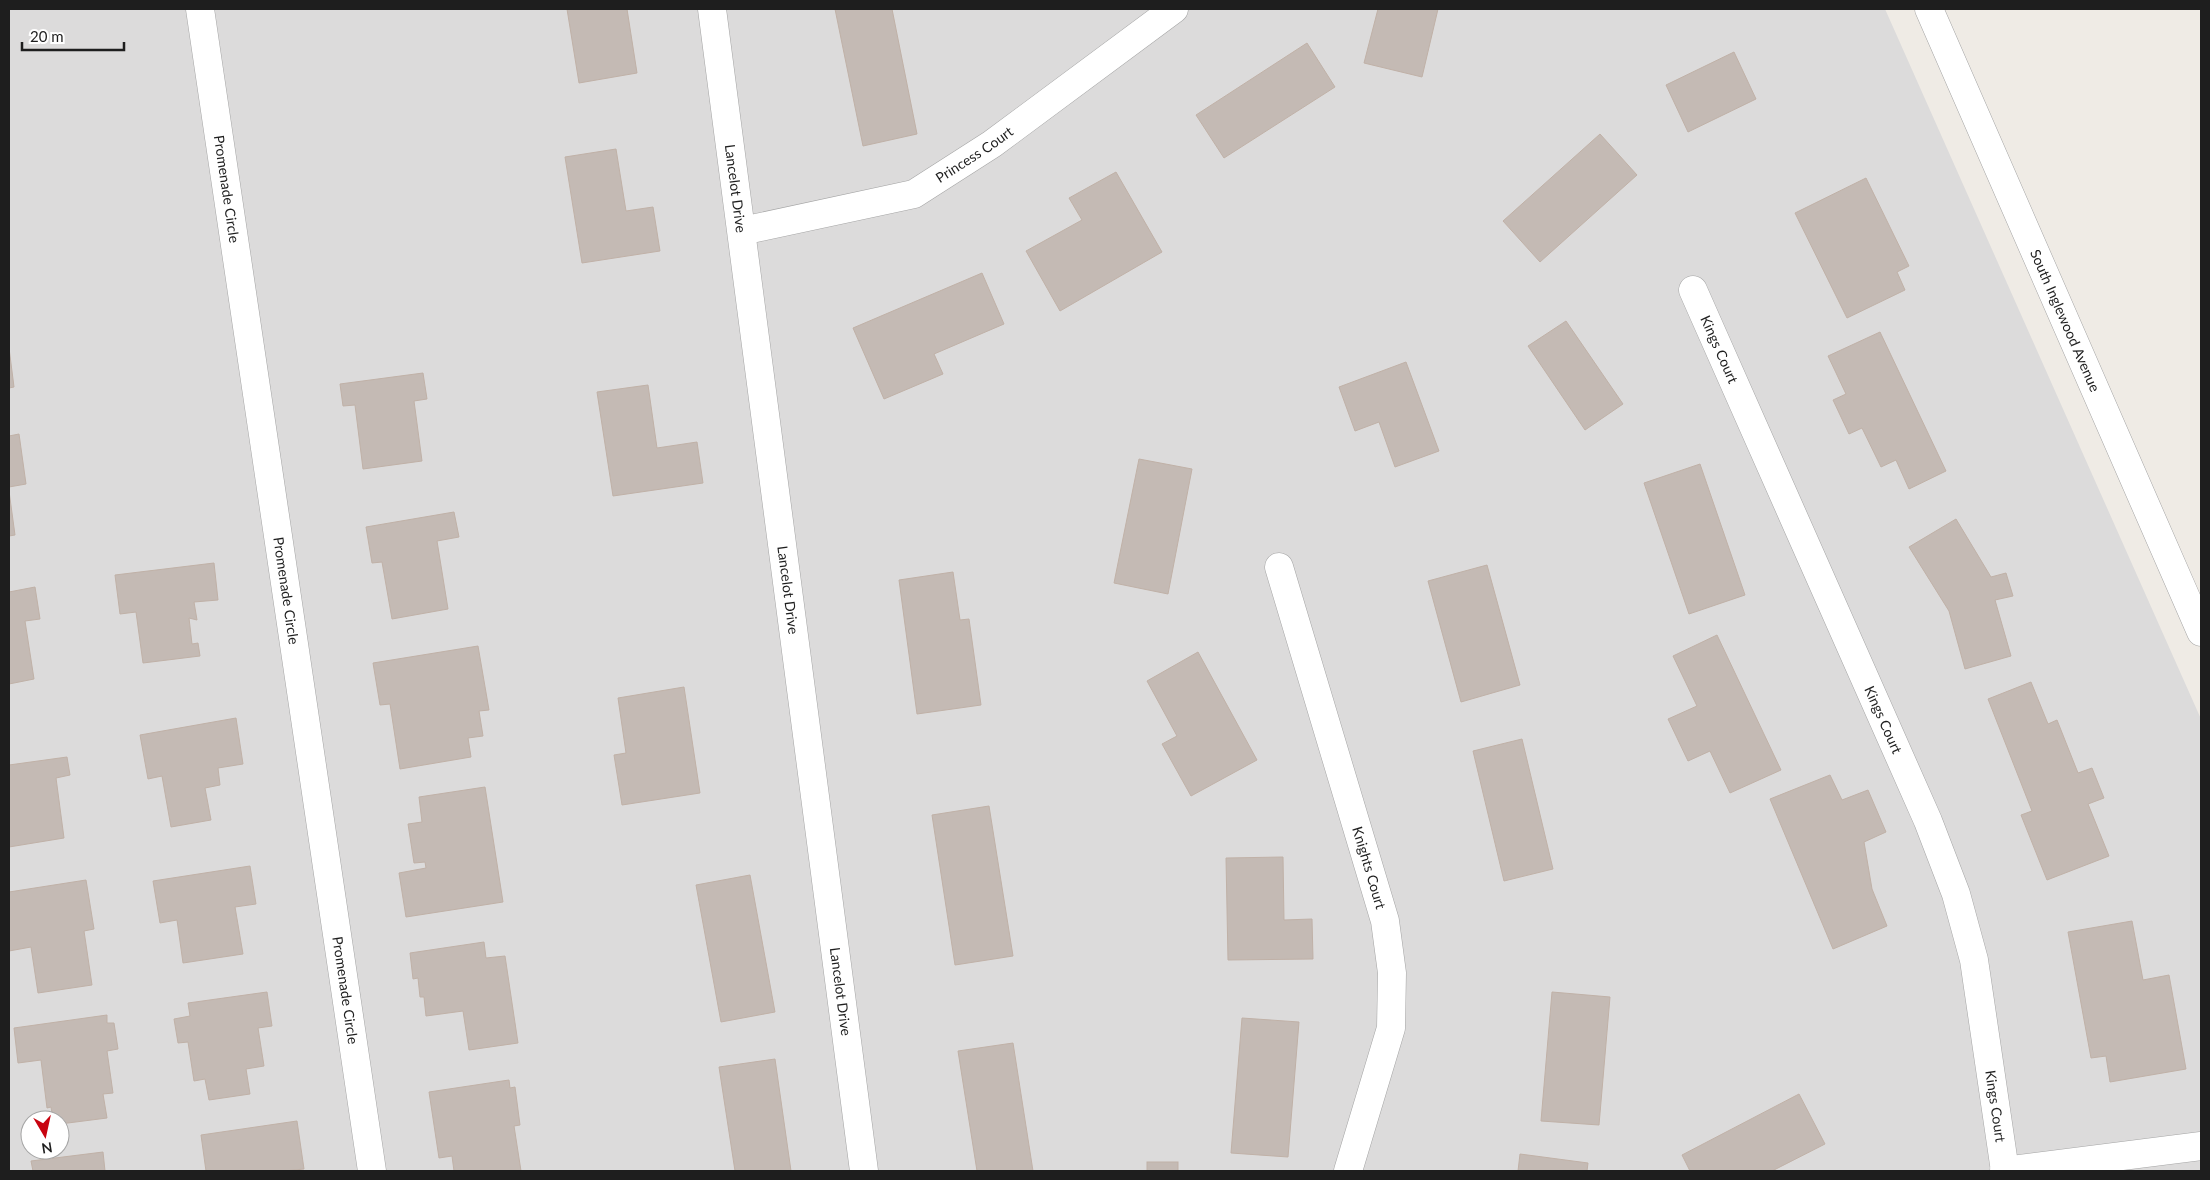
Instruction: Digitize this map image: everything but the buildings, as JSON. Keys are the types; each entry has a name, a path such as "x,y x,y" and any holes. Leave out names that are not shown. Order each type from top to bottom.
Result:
{"street":[{"name":"Promenade Circle","path":"200,9 372,1171"},
{"name":"Lancelot Drive","path":"712,9 864,1171"},
{"name":"Princess Court","path":"742,232 914,194 992,144 1174,9"},
{"name":"South Inglewood Avenue","path":"1928,9 2201,632"},
{"name":"Kings Court","path":"1693,290 1924,812 1956,894 1974,960 2004,1171"},
{"name":"Knights Court","path":"1278,567 1385,921 1392,973 1392,1028 1348,1171"},
{"path":"2004,1171 2201,1146"}],"shaded area":[{"path":"9,9 1885,9 2201,719 2201,1171 9,1171"}]}
